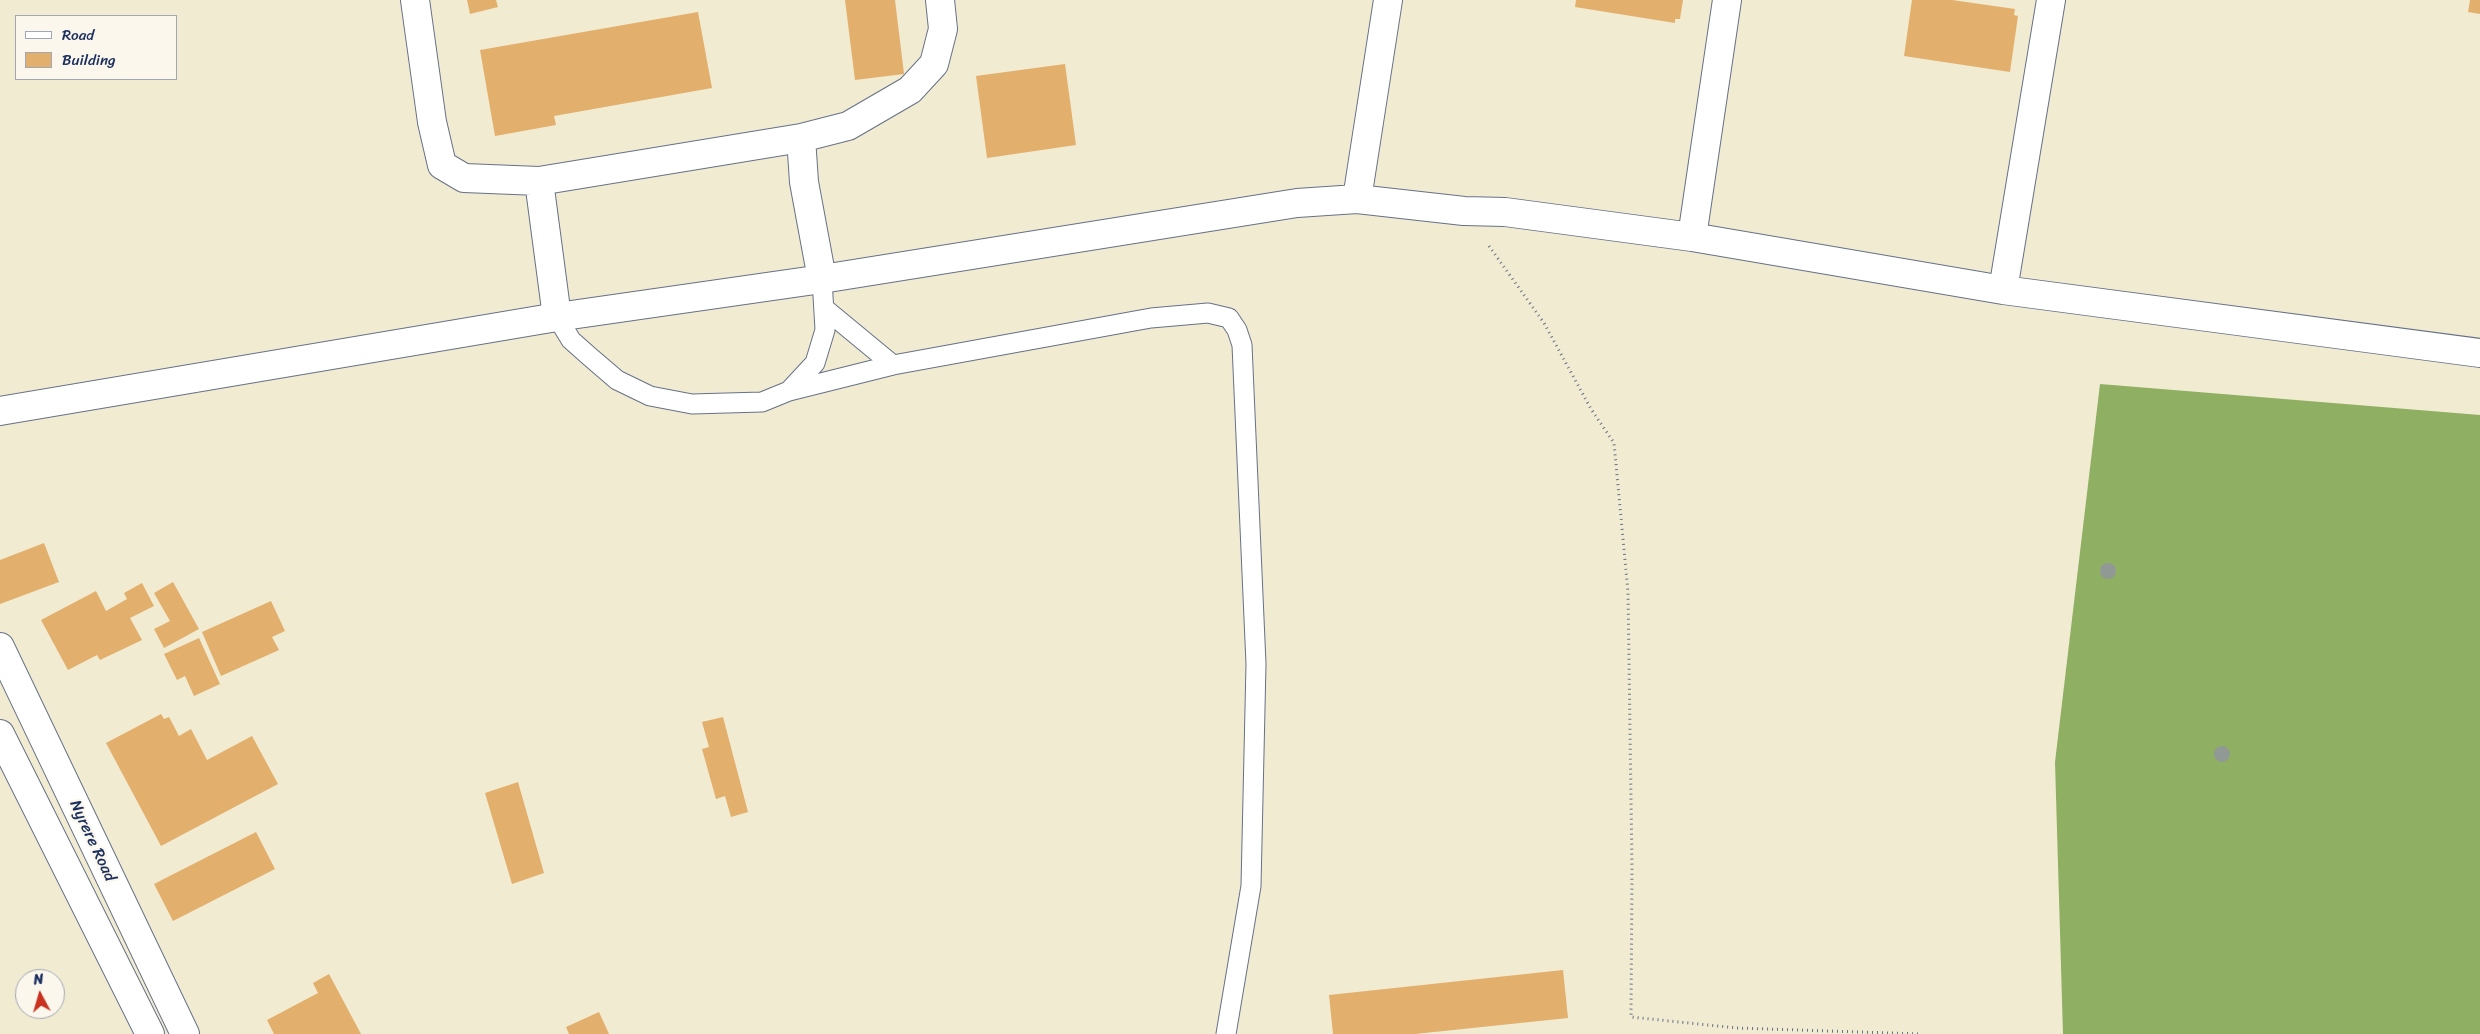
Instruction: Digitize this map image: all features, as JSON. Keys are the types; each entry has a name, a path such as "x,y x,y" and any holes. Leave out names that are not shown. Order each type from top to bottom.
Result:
{"street":[{"path":"415,0 432,122 442,165 464,178 538,181 801,138 848,126 910,90 934,64 943,29 940,0"},
{"path":"1357,199 1388,0"},
{"path":"1692,237 1726,0"},
{"path":"2003,290 2051,0"},
{"path":"801,138 804,182 822,279"},
{"path":"538,181 557,317"},
{"path":"0,411 557,317 822,279 1297,203 1357,199 1464,211 1506,212 1692,237 2003,290 2480,353"},
{"name":"Nyrere Road","path":"0,647 185,1034"},
{"name":"Nyrere Road","path":"0,734 150,1034"}],"lane":[{"path":"789,391 815,363 825,330 822,279"},
{"path":"824,308 893,365"},
{"path":"557,317 571,340 617,380 650,396 692,404 720,405 762,402 789,391 893,365 1151,318 1208,313 1229,318 1237,330 1242,345 1256,664 1251,886 1226,1034"}],"path":[{"path":"1464,211 1544,323 1591,409 1614,443 1628,592 1632,868 1631,1017 1737,1028 1921,1034"}],"green space":[{"path":"2100,384 2480,415 2480,1034 2063,1034 2055,762"}],"building":[{"path":"467,0 496,0 498,7 470,14"},
{"path":"845,0 895,0 904,74 855,80"},
{"path":"1576,0 1683,0 1680,19 1675,19 1675,23 1575,7"},
{"path":"1912,0 1952,0 2015,9 2014,15 2018,16 2010,72 1904,56"},
{"path":"2470,0 2480,0 2480,14 2468,12"},
{"path":"698,12 712,88 554,116 556,125 495,136 480,50"},
{"path":"1065,64 1076,145 987,158 976,76"},
{"path":"44,543 59,582 0,604 0,560"},
{"path":"173,582 199,629 164,648 154,629 170,621 154,593"},
{"path":"142,583 154,606 130,618 142,640 100,660 97,655 68,670 41,620 96,591 106,611 127,599 124,593"},
{"path":"271,601 285,631 272,637 279,650 221,676 202,632"},
{"path":"199,638 220,684 194,696 185,676 177,680 164,654"},
{"path":"161,714 164,719 169,717 179,736 191,729 207,760 252,736 278,784 161,846 106,743"},
{"path":"723,717 748,812 731,817 725,796 716,799 702,749 709,747 702,722"},
{"path":"518,782 544,873 512,884 485,793"},
{"path":"256,832 275,869 173,921 154,884"},
{"path":"1563,970 1568,1018 1415,1034 1333,1034 1329,995"},
{"path":"329,974 361,1034 274,1034 267,1020 318,993 313,983"},
{"path":"599,1012 609,1034 569,1034 566,1027"}]}
